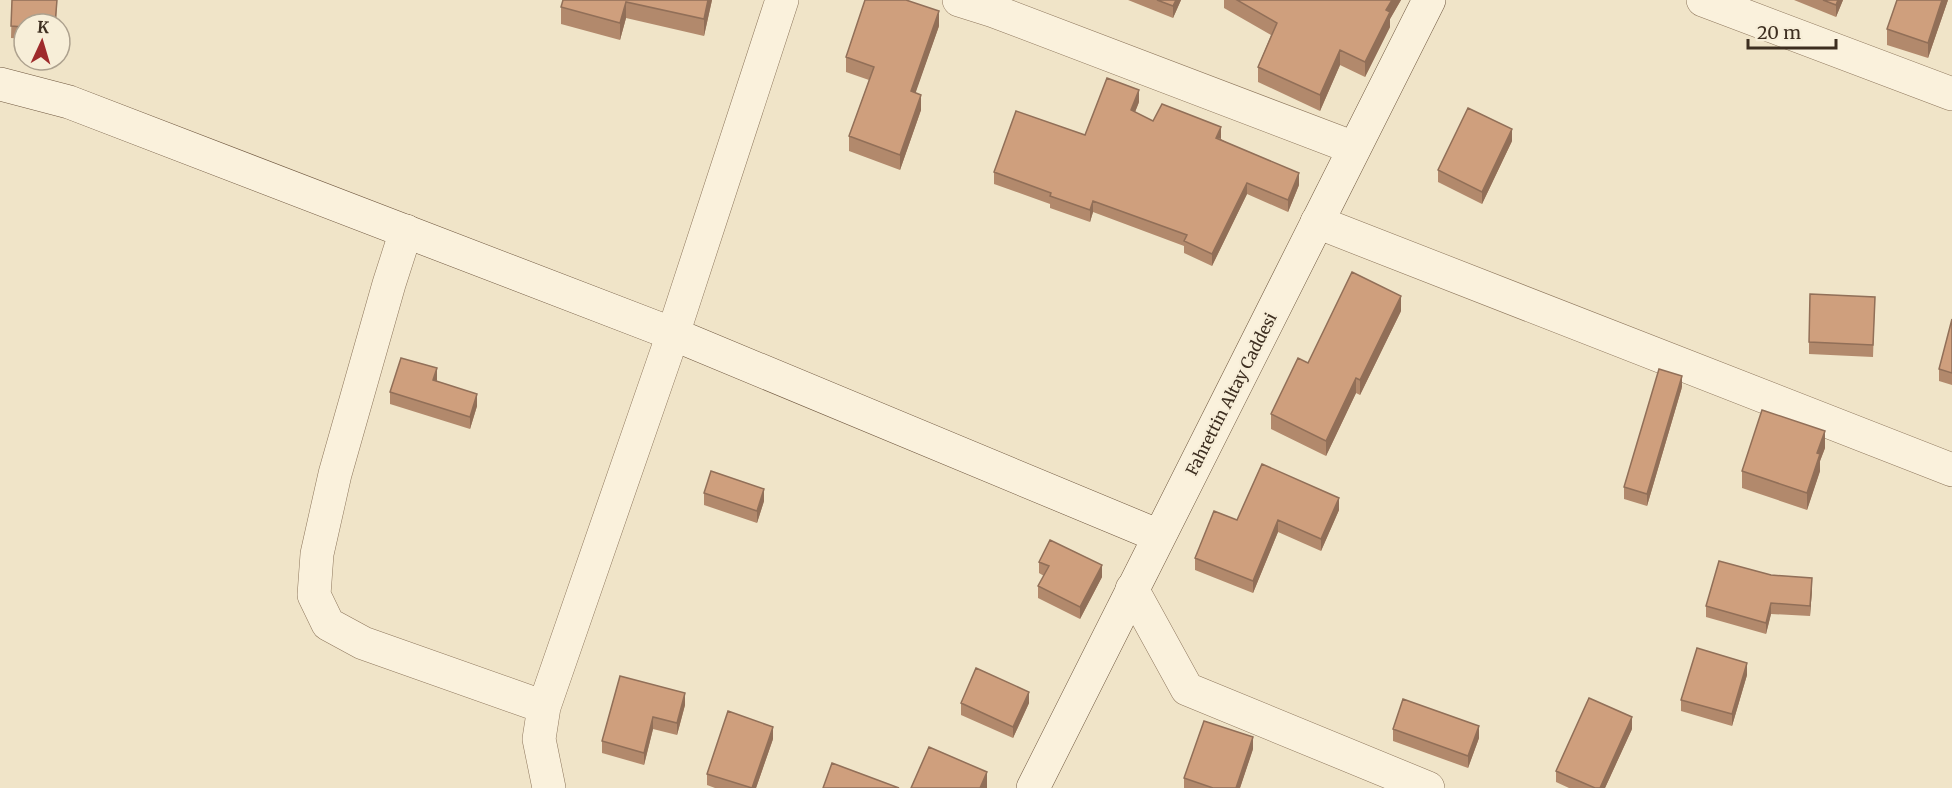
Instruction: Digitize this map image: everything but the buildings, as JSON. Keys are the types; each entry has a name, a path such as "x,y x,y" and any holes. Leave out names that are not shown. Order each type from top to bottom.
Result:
{"street":[{"path":"549,788 539,739 544,707 673,334 782,0"},
{"path":"959,0 997,5 1354,148"},
{"name":"Fahrettin Altay Caddesi","path":"1033,788 1429,0"},
{"path":"1703,0 1949,83"},
{"path":"0,84 69,102 673,334 1159,536"},
{"path":"1317,222 1952,470"},
{"path":"406,231 376,327 335,474 316,554 314,596 328,624 363,644 544,707"},
{"path":"1132,589 1187,689 1428,788"}]}
